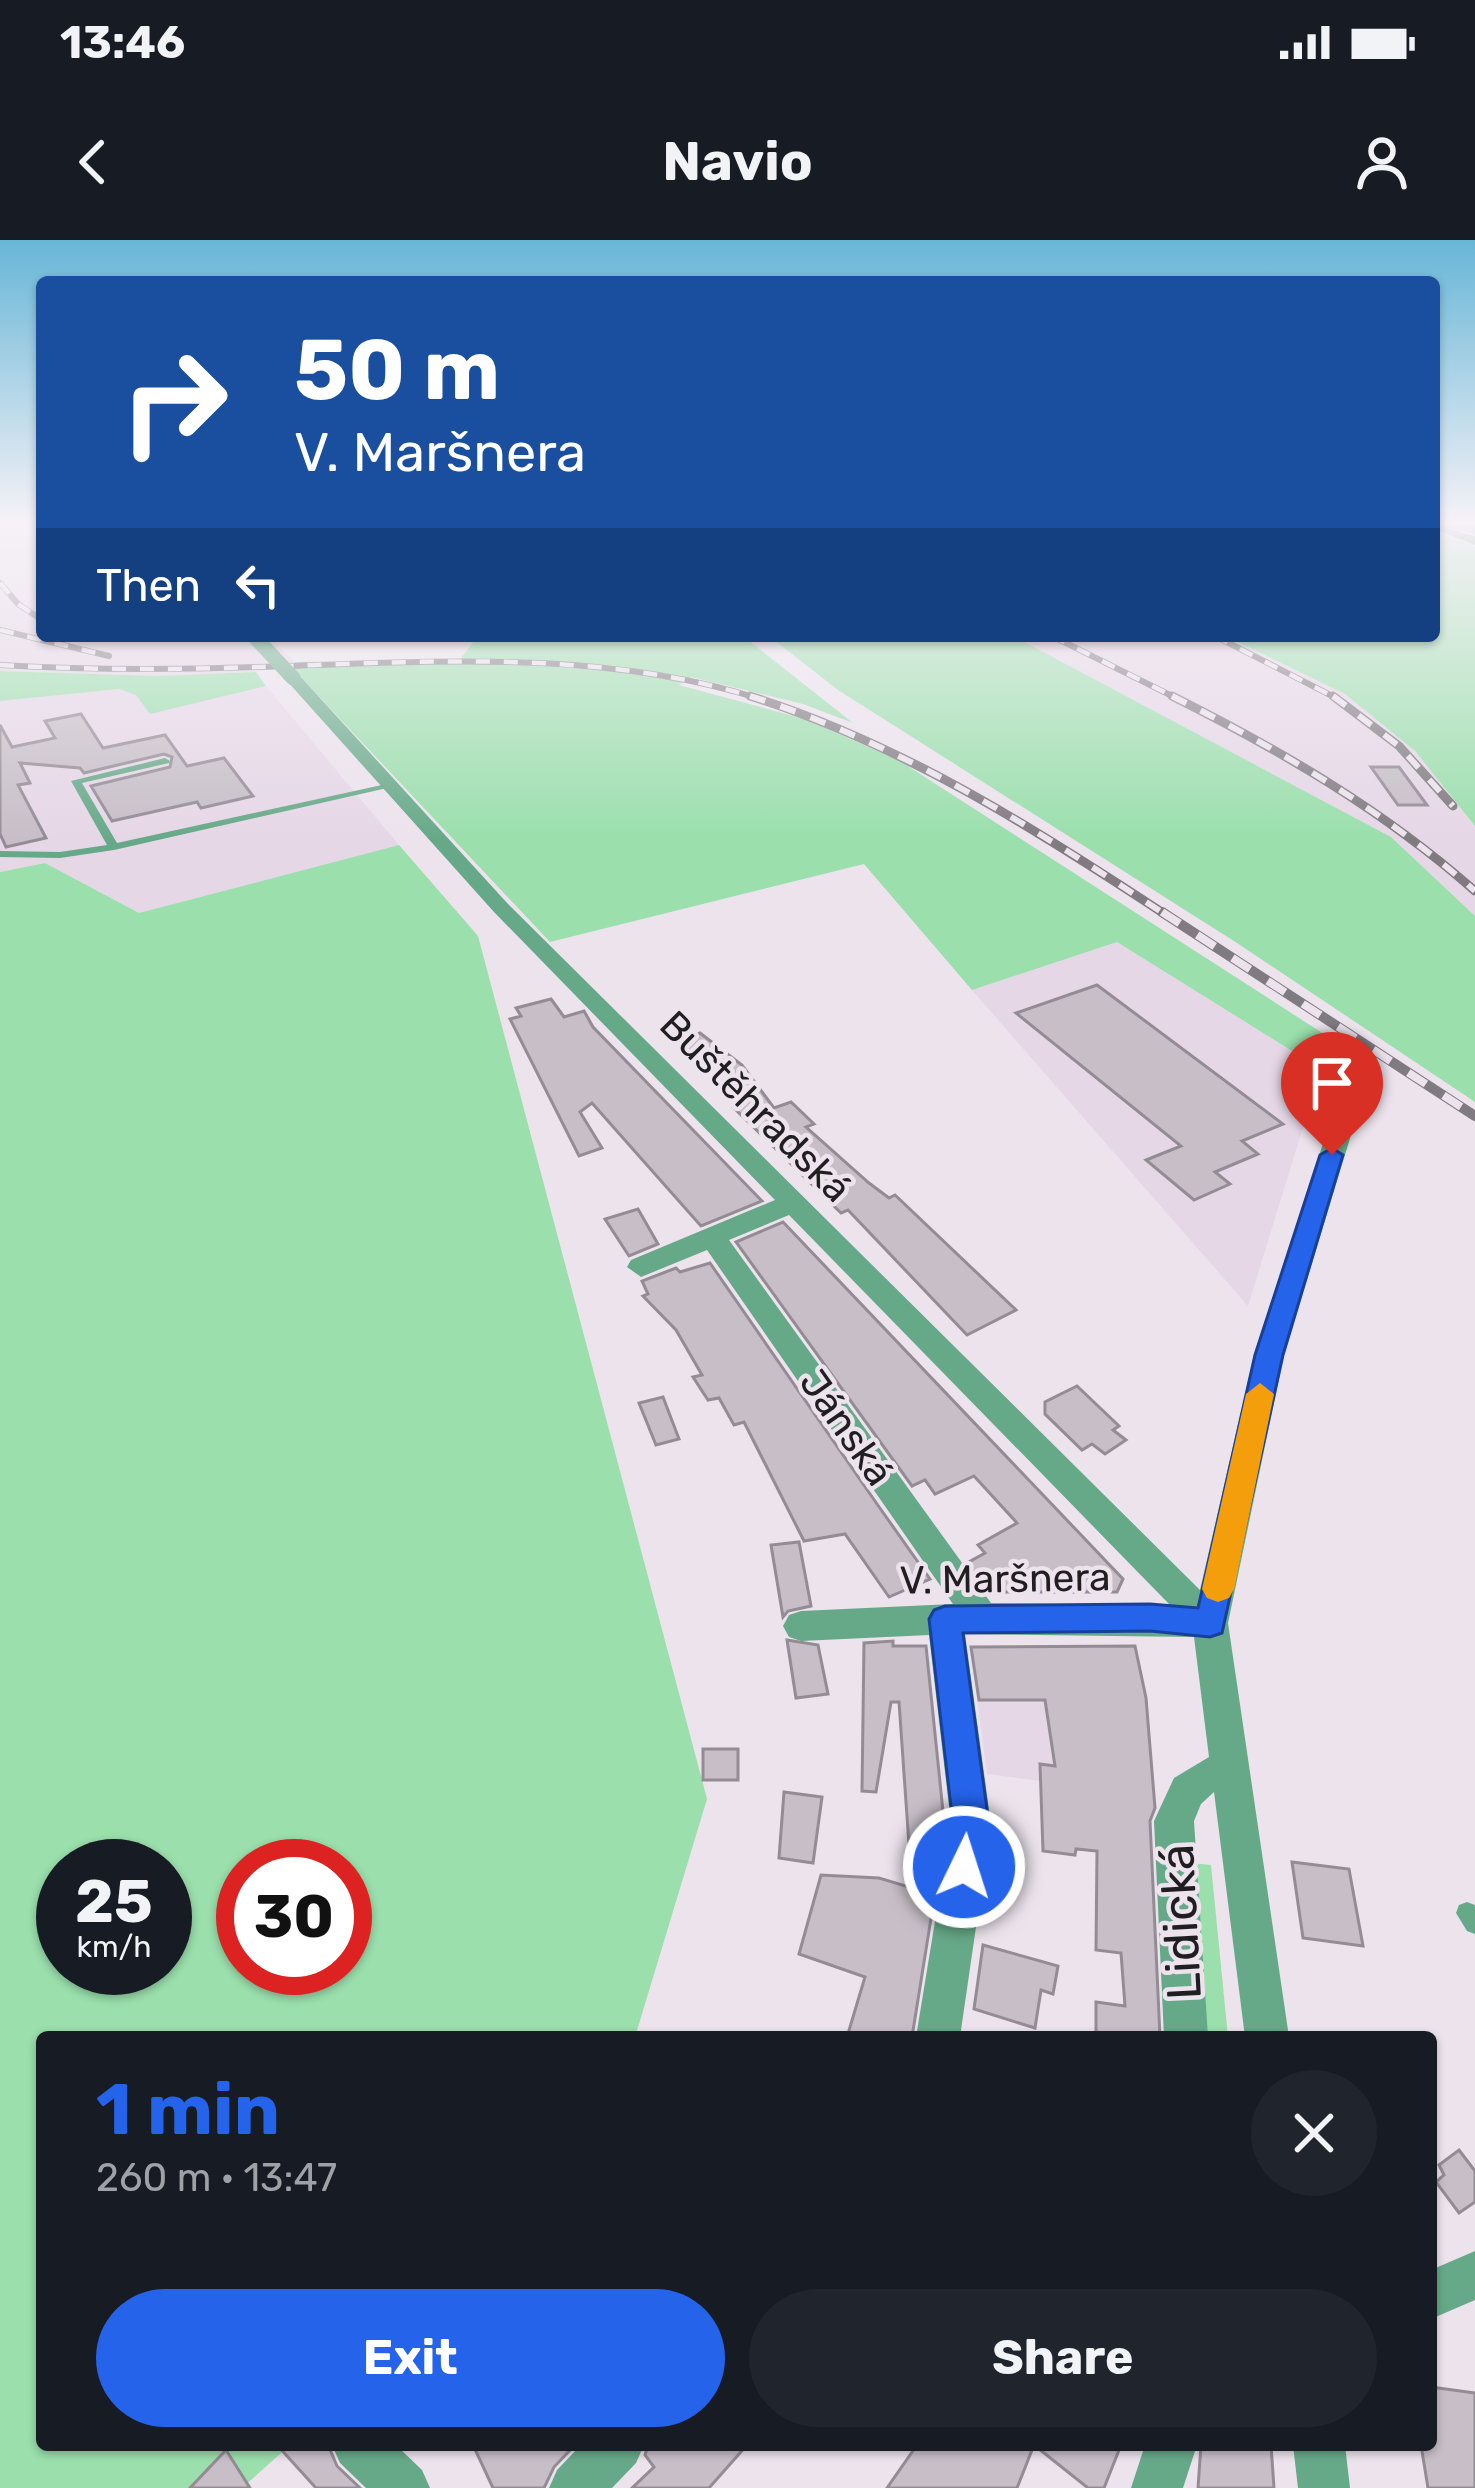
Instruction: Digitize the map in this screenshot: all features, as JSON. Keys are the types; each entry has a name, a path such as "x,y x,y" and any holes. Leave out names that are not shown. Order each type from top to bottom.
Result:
{"street":[{"name":"Buštěhradská","path":"259,642 501,908 797,1201 1210,1623"},
{"name":"Lidická","path":"1266,2031 1210,1623 1269,1355 1357,1076"},
{"path":"641,1267 797,1201"},
{"name":"Jánská","path":"711,1235 964,1619 971,1824 939,2031"},
{"name":"V. Maršnera","path":"801,1626 964,1619 1150,1618 1210,1623"},
{"name":"Lidická","path":"1186,2031 1174,1820 1181,1798 1195,1782 1233,1768"},
{"path":"1437,2292 1475,2275"},
{"path":"364,2451 404,2488"},
{"path":"574,2488 612,2451"},
{"path":"1157,2488 1170,2451"},
{"path":"1319,2451 1324,2488"}],"lane":[{"path":"114,847 76,781 165,761"},
{"path":"0,854 60,855 114,847 391,786"}],"shaded area":[{"path":"0,630 36,630 36,642 275,642 295,662 256,672 156,676 0,671"},
{"path":"1024,642 1238,642 1345,694 1415,751 1475,826 1475,916 1391,837"},
{"path":"266,686 399,845 139,913 45,863 0,872 0,701 119,689 136,695 150,714"},
{"path":"1117,942 1321,1069 1248,1306 972,990"},
{"path":"1135,1646 1146,1698 1154,1796 987,1774 970,1647"}],"green space":[{"path":"1440,630 1475,630 1475,826 1415,751 1345,694 1238,642 1440,642"},
{"path":"473,642 751,642 853,723 803,704 691,677 679,685 805,719 900,761 1344,1047 1321,1069 1117,942 972,990 864,864 550,942 295,671 295,662 459,661"},
{"path":"777,642 1024,642 1391,837 1475,916 1475,1102 1237,943 838,690"},
{"path":"0,671 156,676 256,672 266,686 150,714 136,695 119,689 0,701"},
{"path":"399,845 478,936 707,1799 637,2031 36,2031 36,2451 283,2451 242,2488 0,2488 0,872 45,863 139,913"},
{"path":"1189,1863 1211,1865 1227,2031 1203,2031"}],"building":[{"path":"81,714 103,748 165,735 187,766 224,758 253,796 201,808 197,802 112,821 91,786 170,767 172,757 164,754 84,773 80,768 20,763 30,783 18,785 46,838 6,847 0,834 0,725 12,747 55,738 45,721"},
{"path":"1371,767 1399,767 1427,805 1398,805"},
{"path":"1097,985 1283,1124 1242,1141 1258,1154 1215,1172 1230,1184 1194,1200 1146,1160 1181,1146 1016,1013"},
{"path":"551,999 564,1017 584,1011 593,1027 762,1201 701,1226 592,1103 580,1112 602,1148 579,1156 510,1019 521,1016 516,1008"},
{"path":"700,1033 742,1065 774,1108 791,1102 814,1124 806,1127 869,1183 889,1198 895,1195 1016,1310 967,1335 848,1210 841,1213 734,1108 742,1106 677,1041"},
{"path":"638,1209 658,1244 629,1256 605,1219"},
{"path":"783,1222 1123,1579 1117,1592 988,1592 967,1563 985,1553 978,1545 1017,1523 974,1476 935,1494 925,1480 912,1486 736,1242"},
{"path":"710,1263 930,1579 889,1597 845,1534 804,1541 744,1422 734,1425 719,1398 708,1400 693,1377 702,1375 676,1330 643,1296 648,1294 642,1281 676,1268 680,1272"},
{"path":"1077,1386 1119,1426 1113,1430 1126,1440 1105,1454 1092,1444 1082,1450 1045,1414 1045,1402"},
{"path":"663,1397 679,1439 656,1445 639,1403"},
{"path":"799,1542 811,1606 788,1611 783,1617 771,1545"},
{"path":"787,1640 818,1645 828,1694 796,1698"},
{"path":"864,1643 926,1646 945,1831 913,2031 849,2031 865,1977 799,1954 821,1875 879,1878 912,1888 899,1702 891,1702 876,1792 862,1791"},
{"path":"1135,1646 1146,1698 1155,1808 1150,1821 1160,2031 1096,2031 1096,2002 1125,2006 1121,1953 1096,1950 1097,1851 1076,1849 1075,1855 1043,1851 1040,1764 1055,1766 1045,1700 979,1700 971,1647"},
{"path":"703,1749 738,1749 738,1780 703,1780"},
{"path":"784,1792 822,1797 813,1863 779,1858"},
{"path":"1292,1862 1349,1869 1363,1946 1303,1938"},
{"path":"983,1945 1058,1966 1053,1994 1041,1990 1035,2028 974,2009"},
{"path":"1459,2150 1475,2171 1475,2202 1459,2213 1437,2183 1444,2175 1439,2165"},
{"path":"1437,2388 1475,2393 1475,2488 1428,2488 1422,2451 1437,2451"},
{"path":"227,2451 250,2488 190,2488"},
{"path":"282,2451 331,2451 337,2466 360,2488 316,2488"},
{"path":"476,2451 569,2451 544,2488 493,2488"},
{"path":"646,2451 742,2451 709,2488 632,2488 654,2467"},
{"path":"913,2451 1032,2451 1017,2488 887,2488"},
{"path":"1042,2451 1119,2451 1104,2488 1088,2488"},
{"path":"1201,2451 1271,2451 1274,2488 1198,2488"}],"railway":[{"path":"0,630 36,639"},
{"path":"50,642 109,656"},
{"path":"1064,642 1172,696"},
{"path":"1227,642 1335,697"},
{"path":"0,665 161,669 510,662 637,672 754,697"},
{"path":"750,696 754,697"},
{"path":"1172,696 1178,699"},
{"path":"1172,696 1330,784 1404,834 1475,891"},
{"path":"754,697 760,699"},
{"path":"754,697 914,763 1016,820 1166,915"},
{"path":"1335,697 1399,746 1453,806"},
{"path":"1162,912 1475,1116"}],"slow traffic":[{"path":"1218,1589 1260,1394"}],"route":[{"path":"964,1867 971,1824 945,1619 1150,1618 1210,1623 1269,1355 1332,1155"}]}
